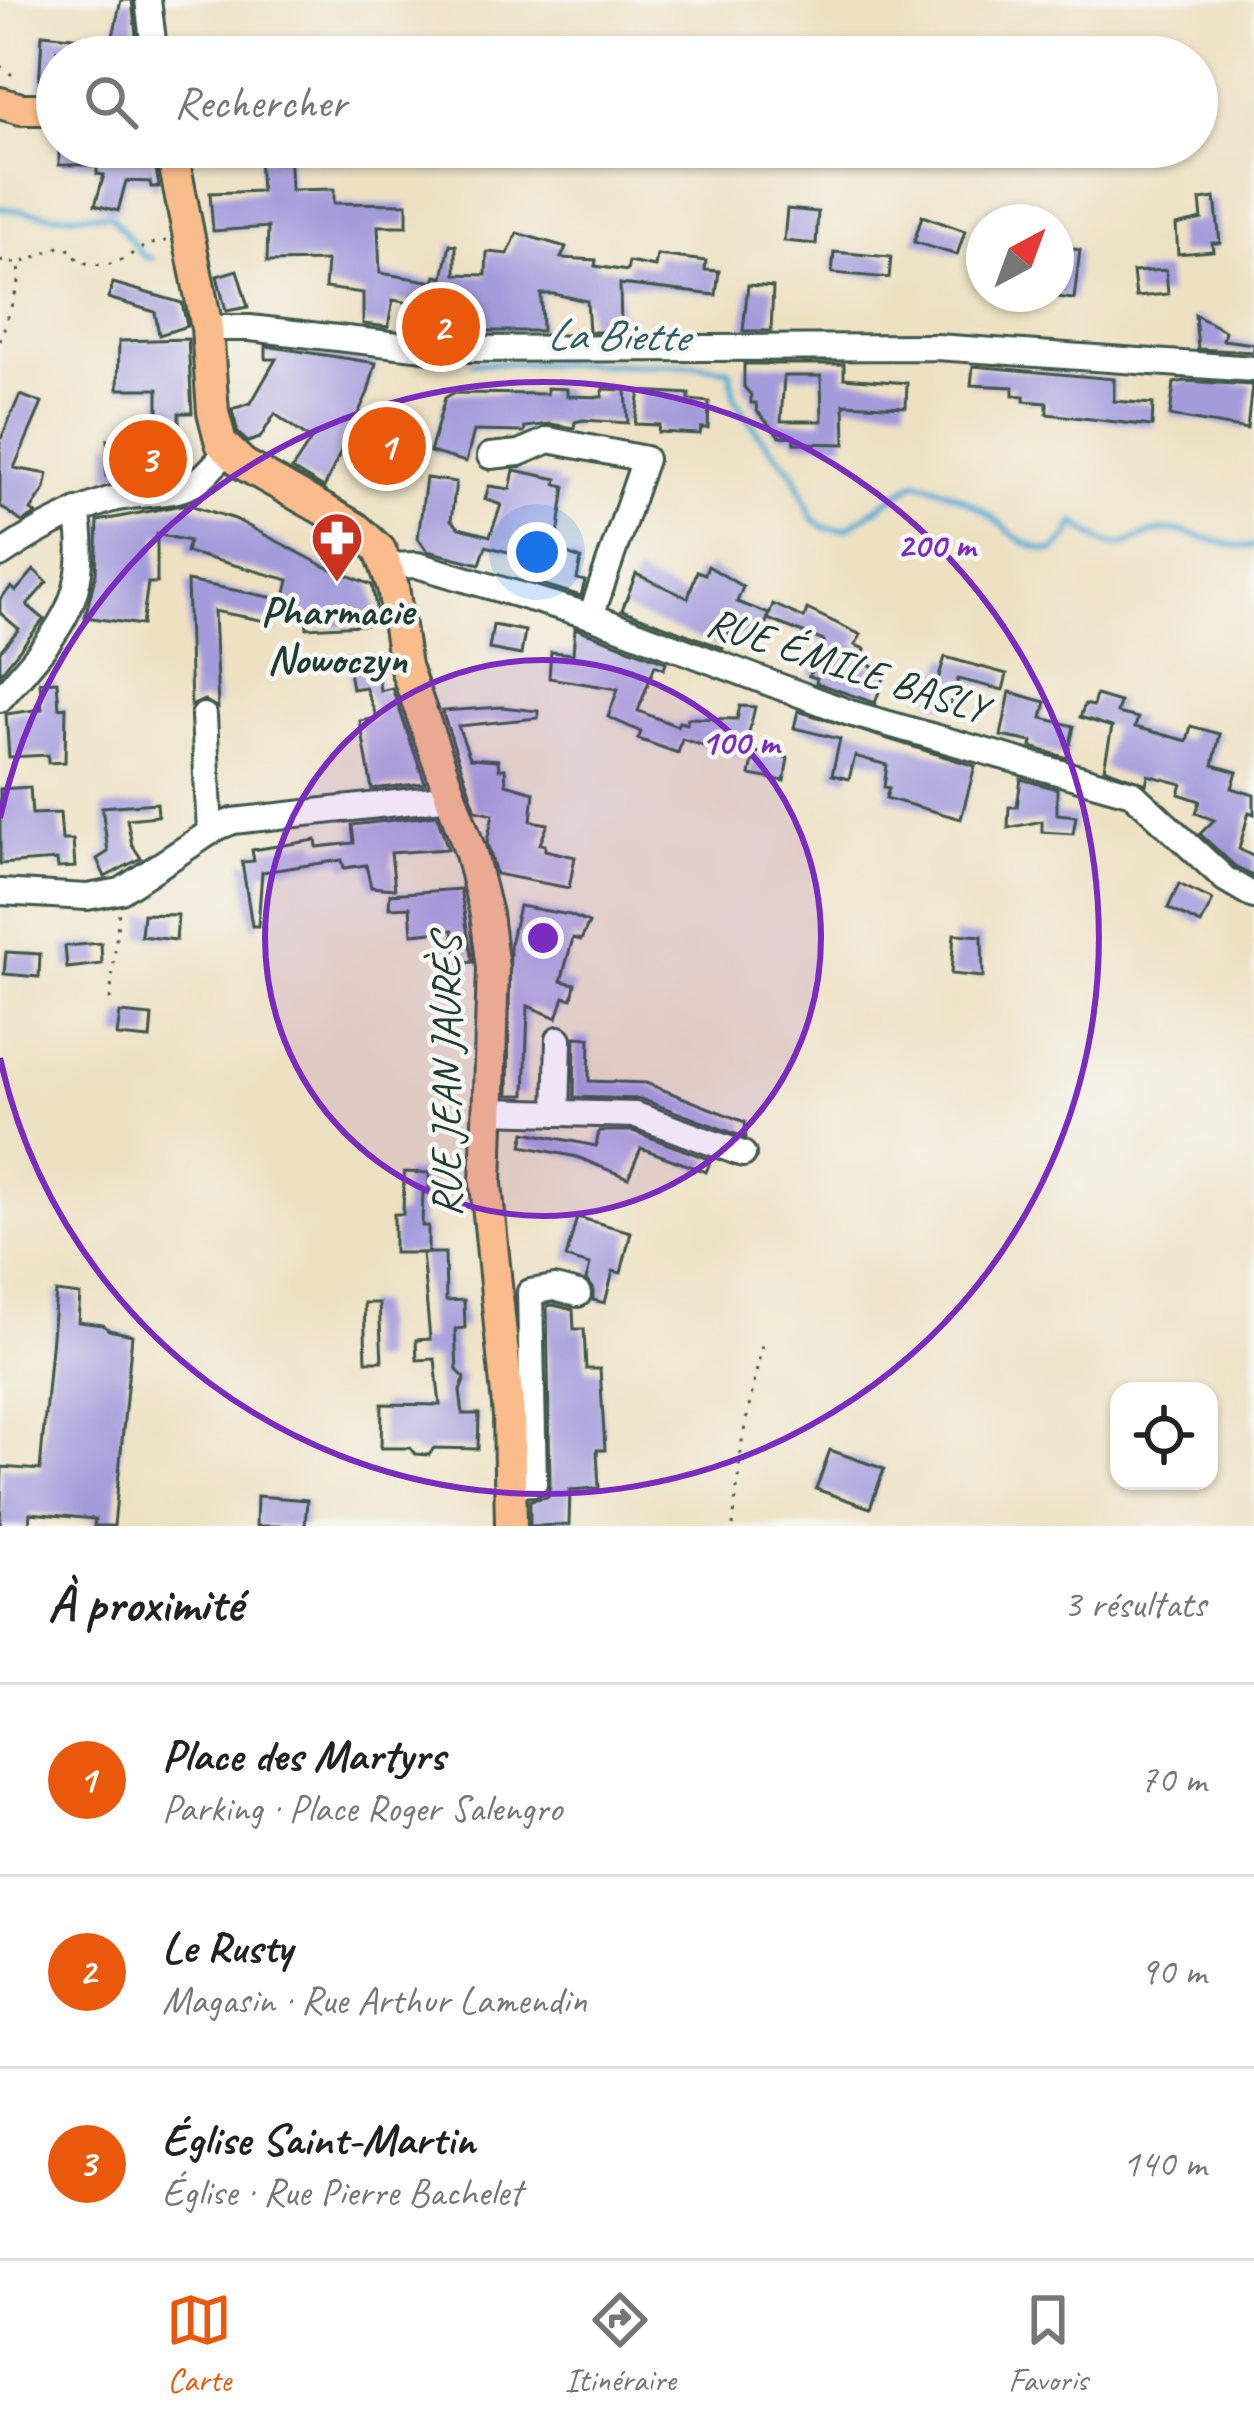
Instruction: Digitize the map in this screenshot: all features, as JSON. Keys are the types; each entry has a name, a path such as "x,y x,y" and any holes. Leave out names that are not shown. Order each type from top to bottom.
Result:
{"main road":[{"path":"0,103 36,109"},
{"path":"175,168 207,328 213,412 227,452 369,537 387,566"},
{"name":"RUE JEAN JAURÈS","path":"387,566 405,666 486,914 493,968 489,1241 509,1416 511,1526"}],"street":[{"path":"148,0 152,36"},
{"path":"207,328 250,328 434,350 936,347 1254,369"},
{"path":"490,456 518,453 549,440 645,459 591,616"},
{"path":"0,555 77,511 120,497 185,488 199,481 227,452"},
{"path":"0,698 70,612 81,540 77,511"},
{"name":"RUE ÉMILE BASLY","path":"387,566 417,565 591,616 850,713 1132,793 1225,879 1254,896"},
{"path":"204,716 210,832"},
{"path":"0,892 87,897 122,891 233,821 451,797"},
{"path":"557,1112 559,1039"},
{"path":"489,1111 636,1115 743,1154"},
{"path":"510,1484 534,1484 530,1292 554,1288 578,1294"}],"path":[{"path":"0,261 19,264 61,246 73,251 78,261 103,268 146,244"},
{"path":"0,340 20,279 19,264"},
{"path":"110,1000 122,891"},
{"path":"733,1526 742,1441 762,1345"}],"building":[{"path":"121,0 132,0 136,36 113,36"},
{"path":"97,168 156,168 159,187 126,181 118,211 95,205 104,175 97,174"},
{"path":"260,168 290,168 291,190 334,189 334,203 407,204 407,226 378,226 380,273 434,282 436,276 443,278 450,244 456,245 456,274 486,275 487,252 508,254 517,233 566,247 561,258 596,260 595,266 627,271 629,262 655,267 657,255 706,261 705,270 719,271 716,295 620,284 621,331 589,332 587,301 554,294 541,294 542,331 422,331 427,306 393,300 388,327 363,324 363,293 325,288 327,261 267,262 268,227 213,231 210,193 261,191"},
{"path":"1215,198 1220,243 1212,243 1213,251 1178,254 1176,225 1202,219 1200,200"},
{"path":"787,209 818,212 816,244 784,241"},
{"path":"922,216 965,231 957,255 914,242"},
{"path":"1074,249 1080,250 1074,299"},
{"path":"834,252 891,257 889,278 832,273"},
{"path":"237,270 248,307 226,311 217,276"},
{"path":"1166,270 1168,294 1136,297 1133,272"},
{"path":"113,283 182,303 187,326 159,335 155,312 108,298"},
{"path":"748,285 773,287 771,331 743,331"},
{"path":"1195,315 1225,331 1223,340 1254,344 1254,352 1198,349"},
{"path":"188,339 192,413 179,413 179,454 190,454 190,466 160,476 106,476 108,440 126,450 127,437 158,439 158,389 118,389 119,341"},
{"path":"266,346 376,363 368,392 324,488 292,469 311,440 275,414 260,438 248,442 238,433 232,409 251,403 276,359 266,359"},
{"path":"744,364 844,364 844,378 907,383 906,407 844,404 845,444 794,443 794,436 780,437 757,411 756,403 751,403 744,387","holes":["784,376 821,376 822,421 781,421"]},
{"path":"973,366 1114,379 1114,401 1153,404 1152,426 1047,414 1047,403 1024,401 1024,396 1013,395 1013,387 971,385"},
{"path":"1174,383 1252,385 1247,429 1170,416"},
{"path":"547,388 567,389 567,396 602,397 603,389 626,390 628,423 583,420 575,422 574,428 551,424 525,427 524,432 474,431 466,462 430,452 445,398 453,393 547,394"},
{"path":"640,391 689,394 689,400 709,402 708,428 701,428 700,434 658,432 659,425 635,424"},
{"path":"20,395 42,403 14,468 48,474 45,489 31,510 36,514 22,522 0,506 0,441"},
{"path":"514,470 557,479 556,484 565,486 556,550 581,559 577,579 585,581 581,596 538,583 542,561 486,546 480,564 427,551 418,538 426,478 456,482 451,520 459,528 490,536 501,505 485,499 489,486 510,489"},
{"path":"187,504 235,519 324,566 372,585 379,624 307,628 306,613 283,607 289,580 186,552 189,541 157,534 157,583 148,583 142,625 85,617 96,573 98,521"},
{"path":"708,566 743,587 737,602 769,614 759,644 729,633 723,648 622,610 636,574 688,598 697,571 705,574"},
{"path":"34,570 47,582 27,605 44,619 0,674 0,651 19,629 0,613 0,599 11,587 16,591"},
{"path":"187,581 275,598 271,622 214,611 218,708 204,700 191,706"},
{"path":"773,604 804,618 807,609 861,635 855,645 865,649 860,661 886,672 875,703 816,683 817,678 809,676 824,641 768,619"},
{"path":"493,625 525,631 521,655 489,649"},
{"path":"575,628 666,662 664,669 655,665 638,711 677,726 687,724 688,718 737,719 740,706 755,707 743,758 682,739 678,753 638,739 641,732 608,717 618,689 549,678 551,652 573,654"},
{"path":"375,655 380,691 392,688 425,783 372,789 360,721 377,718 365,687 352,689 347,658"},
{"path":"945,657 1007,674 1003,690 958,679 949,707 931,701"},
{"path":"57,681 59,708 66,707 65,762 48,763 48,755 9,757 6,714 42,709 40,682"},
{"path":"1010,692 1046,702 1042,718 1074,726 1067,758 1031,747 1032,742 1001,736"},
{"path":"1096,695 1120,702 1117,713 1138,718 1135,727 1187,741 1191,726 1220,734 1213,765 1237,772 1232,788 1254,795 1254,814 1249,812 1239,849 1254,857 1254,877 1200,834 1214,820 1196,813 1200,801 1179,794 1182,784 1148,775 1146,784 1104,768 1112,727 1080,717 1085,704 1093,706"},
{"path":"502,707 538,711 538,718 458,726 470,758 498,760 499,769 505,769 506,784 534,792 531,821 548,824 540,844 545,850 575,857 569,888 496,874 487,842 493,814 476,810 442,711"},
{"path":"798,711 975,766 961,819 886,798 887,765 855,756 849,779 832,775 840,739 794,728"},
{"path":"755,752 788,758 784,781 750,775"},
{"path":"1021,779 1057,789 1057,814 1076,816 1073,834 1042,832 1042,821 1008,828 1009,807 1017,807"},
{"path":"30,787 32,814 60,813 62,840 73,840 75,867 58,868 57,860 0,864 0,789"},
{"path":"157,803 158,816 127,819 132,845 141,858 105,877 97,859 108,852 102,807"},
{"path":"437,815 448,849 391,853 395,889 371,887 366,865 344,868 342,860 262,872 258,926 252,926 242,862 254,861 252,850 316,840 317,847 354,843 352,825"},
{"path":"1179,884 1213,900 1201,924 1168,908"},
{"path":"460,889 473,962 458,964 453,930 412,934 410,907 389,908 390,894"},
{"path":"519,906 589,923 581,940 573,938 561,981 575,984 572,999 564,997 557,1018 528,1006 525,1095 508,1095 510,944"},
{"path":"143,914 178,915 176,940 141,936"},
{"path":"954,934 982,936 983,977 951,974"},
{"path":"101,943 102,964 67,968 65,946"},
{"path":"6,952 40,954 39,977 4,974"},
{"path":"120,1013 152,1016 150,1039 117,1036"},
{"path":"575,1037 590,1038 589,1081 646,1083 745,1122 746,1138 641,1099 574,1097"},
{"path":"599,1131 633,1131 711,1160 706,1172 641,1148 628,1178 577,1157 522,1146 525,1132 596,1146"},
{"path":"404,1172 429,1173 422,1226 428,1226 428,1253 394,1253 394,1214 403,1214"},
{"path":"577,1217 631,1232 621,1273 613,1271 605,1303 593,1300 593,1288 586,1280 590,1265 566,1258"},
{"path":"422,1253 445,1253 446,1301 464,1300 465,1328 455,1329 457,1370 465,1378 460,1391 463,1414 479,1414 478,1449 434,1448 429,1455 415,1454 410,1448 381,1448 382,1404 440,1405 435,1359 417,1360 416,1340 430,1339"},
{"path":"56,1292 80,1295 78,1322 132,1335 114,1526 94,1526 95,1519 30,1513 29,1526 0,1526 2,1467 40,1470"},
{"path":"364,1303 379,1303 382,1361 366,1361"},
{"path":"547,1306 573,1310 574,1329 584,1329 586,1369 600,1369 605,1450 597,1450 599,1488 570,1490 569,1525 530,1526 530,1500 548,1497 550,1483"},
{"path":"830,1450 884,1469 870,1508 816,1489"},
{"path":"257,1496 307,1500 305,1526 256,1526"}],"waterway":[{"name":"La Biette","path":"0,208 55,215 110,214 143,256 152,258"},
{"name":"La Biette","path":"473,363 699,365 730,370 735,399 794,473 813,519 825,528 846,529 917,481 972,503 1018,539 1043,550 1054,551 1069,536 1074,522 1114,545 1172,531 1254,546"}],"place":[{"name":"Le Rusty","path":"441,327"},
{"name":"Place des Martyrs","path":"387,446"},
{"name":"Église Saint-Martin","path":"148,459"},
{"name":"Pharmacie Nowoczyn","path":"337,584"}]}
